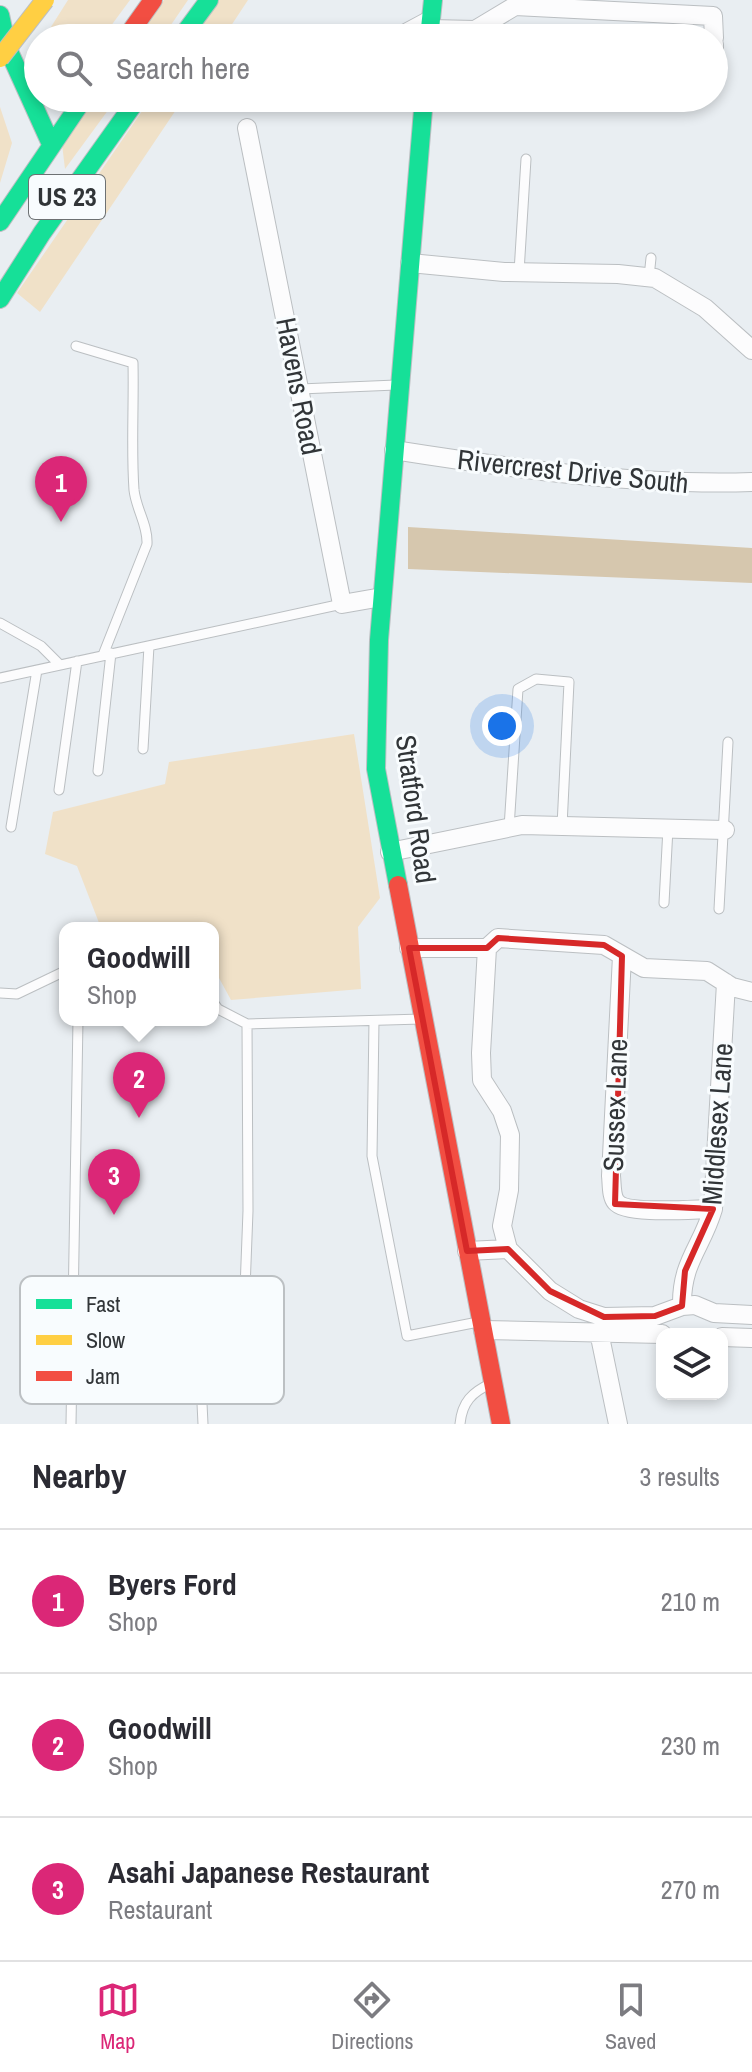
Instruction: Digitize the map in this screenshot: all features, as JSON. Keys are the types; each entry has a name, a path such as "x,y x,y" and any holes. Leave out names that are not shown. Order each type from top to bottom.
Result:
{"main road":[{"path":"26,24 45,0"},
{"path":"136,24 153,0"},
{"path":"191,24 209,0"},
{"path":"0,15 7,47 24,84"},
{"path":"0,58 24,27"},
{"path":"36,112 51,144 56,176 42,233"},
{"name":"US 23","path":"0,222 74,112"},
{"name":"US 23","path":"0,299 42,233 128,112"},
{"name":"Stratford Road","path":"423,112 376,676 376,769 501,1424"}],"street":[{"path":"493,24 515,6 713,16 713,24"},
{"name":"Havens Road","path":"247,128 342,604"},
{"path":"410,263 655,278 705,308 747,345"},
{"name":"Rivercrest Drive South","path":"394,450 478,463 634,478 703,484 752,482"},
{"path":"342,604 382,597"},
{"path":"390,852 522,825 725,830"},
{"path":"409,948 487,948 498,938 604,945 644,968 707,971 726,983 752,992"},
{"path":"487,948 482,1080 502,1111 510,1135 509,1190 502,1226 508,1249 542,1283 579,1309 604,1317 655,1316 682,1306 695,1305 714,1313 752,1315"},
{"name":"Sussex Lane","path":"622,956 611,1176 614,1200 619,1205 636,1210 713,1209"},
{"name":"Middlesex Lane","path":"682,1306 685,1271 694,1249 707,1231 713,1209 726,983"},
{"path":"467,1251 508,1249"},
{"path":"482,1326 656,1334"},
{"path":"599,1332 618,1424"},
{"path":"728,1337 752,1338"}],"lane":[{"path":"519,272 526,159"},
{"path":"649,277 651,258"},
{"path":"76,346 133,363 134,492 140,519 146,526 147,544 107,654 98,771"},
{"path":"300,389 400,385"},
{"path":"0,678 342,604"},
{"path":"0,623 41,646 60,665"},
{"path":"143,749 149,646"},
{"path":"59,790 77,661"},
{"path":"11,827 37,670"},
{"path":"509,828 518,689 536,679 569,682 562,826"},
{"path":"719,909 728,742"},
{"path":"664,903 668,828"},
{"path":"0,993 17,994 59,974"},
{"path":"219,1010 247,1024 422,1019"},
{"path":"374,1021 372,1156 407,1336 482,1326"},
{"path":"246,1276 247,1024"},
{"path":"74,1276 78,1026"},
{"path":"460,1424 461,1409 468,1398 493,1383"},
{"path":"71,1404 71,1424"},
{"path":"202,1404 203,1424"}],"highlighted area":[{"path":"498,938 604,945 622,956 615,1204 713,1209 685,1271 682,1306 655,1316 604,1317 550,1291 508,1249 467,1251 409,948 487,948"}],"shaded area":[{"path":"68,0 130,0 112,24 53,24"},
{"path":"164,0 188,0 172,24 147,24"},
{"path":"219,0 248,0 232,24 203,24"},
{"path":"0,107 12,143 0,183"},
{"path":"85,112 107,112 65,169 62,144"},
{"path":"141,112 175,112 40,312 17,293"},
{"path":"408,527 752,548 752,583 408,569"},
{"path":"354,734 380,898 358,927 361,989 231,1000 219,978 219,922 99,922 77,866 45,854 53,812 165,784 169,762"}],"traffic: fast":[{"path":"191,24 209,0"},
{"path":"430,24 433,0"},
{"path":"0,15 7,47 24,84"},
{"path":"36,112 51,144"},
{"path":"0,222 75,112"},
{"path":"0,299 42,233 128,112"},
{"path":"398,885 376,769 379,640 423,112"}],"traffic: jam":[{"path":"136,24 153,0"},
{"path":"398,885 501,1424"}],"traffic: slow":[{"path":"26,24 45,0"},
{"path":"0,58 24,27"}],"place":[{"name":"Byers Ford","path":"61,522"},
{"name":"Goodwill","path":"139,1118"},
{"name":"Asahi Japanese Restaurant","path":"114,1215"}]}
